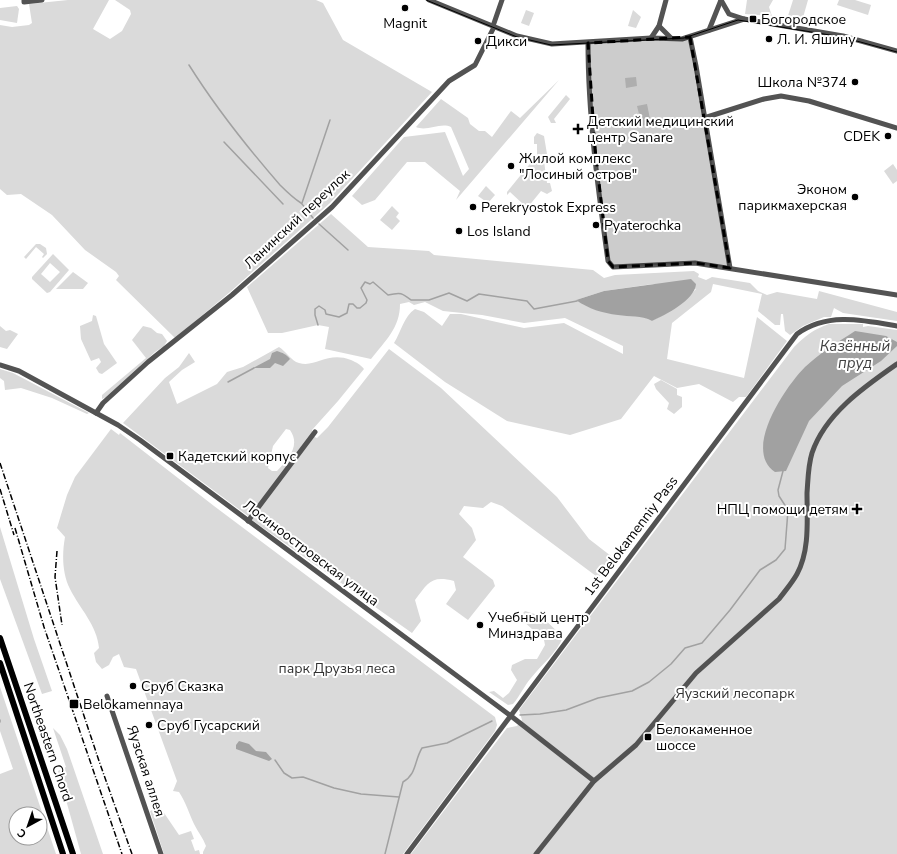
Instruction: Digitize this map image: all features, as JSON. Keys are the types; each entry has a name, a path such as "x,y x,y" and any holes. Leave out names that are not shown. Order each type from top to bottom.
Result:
{"main road":[{"name":"Northeastern Chord","path":"0,638 73,854"},
{"name":"Northeastern Chord","path":"0,663 63,854"}],"street":[{"path":"24,0 24,2 42,0"},
{"path":"429,0 517,36 552,44 652,38 682,39 744,19"},
{"name":"Ланинский переулок","path":"96,413 102,403 148,362 232,295 332,207 448,80 475,65 494,26 502,0"},
{"path":"652,38 659,26 666,0"},
{"path":"721,0 729,14 744,19 843,36 897,51"},
{"path":"709,30 721,0"},
{"path":"659,26 672,38"},
{"path":"690,37 730,268"},
{"path":"588,43 588,77 607,254 608,261 613,267 695,263 897,295"},
{"path":"704,118 764,99 781,96 809,101 897,128"},
{"name":"1st Belokamenniy Pass","path":"407,854 797,334 808,327 834,320 859,320 897,326"},
{"path":"536,854 594,781 633,749 696,673 779,599 789,587 797,574 804,554 808,480 811,455 815,446 825,428 839,410 897,364"},
{"name":"Лосиноостровская улица","path":"0,365 19,371 96,413 140,440 511,716 594,781"},
{"path":"248,521 315,432"},
{"name":"Яузская аллея","path":"107,696 161,854"}],"highlighted area":[{"path":"690,37 730,268 695,263 613,267 608,261 595,148 588,43"}],"green space":[{"path":"68,0 109,0 93,29 110,39 122,31 131,14 130,10 115,0 316,0 323,3 343,40 432,92 330,203 230,292 175,338 116,280 119,276 116,272 85,250 52,215 21,194 7,195 0,189 0,25 12,27 29,25 32,23 29,4"},
{"path":"747,0 773,0 769,7 772,16 745,14"},
{"path":"793,0 808,0 802,21 787,19"},
{"path":"839,0 855,0 871,5 868,15 837,5"},
{"path":"17,6 19,9 17,23 0,20 0,8"},
{"path":"526,10 534,13 529,26 521,23"},
{"path":"633,10 641,17 636,28 628,26"},
{"path":"636,77 637,86 626,88 625,78"},
{"path":"559,80 456,200 460,191 425,162 407,162 375,200 362,205 352,196 404,137 445,132 463,176 469,169 451,127 416,127 441,99 468,118 470,124 479,131 485,131 492,137 511,111 520,118"},
{"path":"566,95 570,99 554,119 556,123 551,123 548,117"},
{"path":"647,104 651,124 642,126 637,106"},
{"path":"537,133 544,136 548,160 544,161 547,183 550,183 552,191 547,194 541,191 528,207 523,208 524,205 510,192 507,195 507,192 533,160 537,160 537,144 534,144 534,137"},
{"path":"893,164 897,170 897,181 893,184 884,171"},
{"path":"486,186 495,195 488,203 478,196"},
{"path":"392,206 399,213 396,217 400,221 392,230 380,220"},
{"path":"331,214 368,247 429,251 434,255 593,270 604,278 615,275 694,271 699,274 698,277 706,280 712,277 750,283 758,291 767,295 777,292 817,299 819,291 897,312 897,321 843,313 834,308 831,317 824,317 803,326 790,335 785,331 783,314 781,314 780,325 775,325 758,311 762,294 713,284 711,292 672,323 667,359 744,378 757,317 787,341 746,397 739,397 733,402 699,384 677,388 654,376 621,419 570,435 507,421 445,382 394,343 405,320 415,309 424,312 442,326 450,314 461,314 524,328 564,323 623,354 623,346 565,318 524,323 482,315 443,311 425,302 414,305 409,302 400,304 395,327 371,359 325,349 329,327 318,325 282,333 268,333 247,287","holes":["653,284 696,289 676,307 652,321 644,317 576,300 604,291"]},
{"path":"36,244 40,244 46,248 47,254 43,258 42,257 44,254 36,247 26,259 24,257"},
{"path":"53,254 69,270 50,292 47,293 32,279 32,277","holes":["50,263 60,272 50,282 41,274"]},
{"path":"73,272 88,283 83,289 56,289"},
{"path":"93,315 96,316 104,344 117,363 102,374 99,373 96,368 101,362 99,358 91,361 81,339 80,326 92,321"},
{"name":"Яузский лесопарк","path":"829,324 863,324 863,327 868,326 897,330 897,854 411,854 507,728 517,726 522,720 519,710 794,347 810,333"},
{"path":"0,326 6,331 10,330 18,334 7,349 0,347"},
{"path":"143,326 151,328 157,333 162,334 167,341 164,346 155,352 102,399 102,395 146,358 132,340"},
{"path":"279,347 293,360 299,363 311,363 335,357 351,360 361,366 364,369 312,430 312,436 317,438 328,427 389,349 441,388 557,497 589,539 611,556 612,561 600,576 596,576 502,506 491,502 483,508 464,506 459,514 472,528 476,540 463,557 493,580 495,586 468,620 446,604 456,590 454,581 440,579 431,582 423,589 415,600 421,621 412,633 252,520 252,516 248,516 123,423 165,378 179,367 189,353 195,362 182,370 169,382 177,404 217,384 227,372 243,367","holes":["286,429 290,430 294,441 292,452 277,471 272,471 268,468 273,446"]},
{"path":"0,369 13,373 89,413 87,414 52,398 21,388 5,390 4,381 0,378"},
{"path":"661,380 677,389 677,395 682,397 682,407 674,414 667,409 669,403 656,389 654,384"},
{"name":"парк Друзья леса","path":"111,429 119,435 120,433 214,506 495,717 497,725 495,731 403,854 203,854 206,846 205,843 179,792 173,791 177,781 136,669 124,667 119,654 113,657 109,665 102,669 96,662 94,653 99,648 98,640 92,624 74,596 65,577 63,550 65,537 57,528 67,495 75,477"},
{"path":"0,527 34,639 52,691 42,694 0,579"},
{"path":"525,611 541,616 563,637 553,654 535,673 513,704 508,705 489,692 494,691 503,698 509,693 517,680 511,670 512,665 525,659 537,659 545,645 544,640 521,619 520,616"},
{"path":"0,687 40,806 8,806 8,846 48,846 48,830 56,854 0,854 0,774 13,769 0,731"},
{"path":"53,728 60,735 67,749 103,854 81,854 58,771 66,767"},
{"path":"160,807 179,835 191,831 194,839 191,840 195,851 199,850 200,854 164,854 150,811"}],"water":[{"path":"691,279 696,284 691,296 664,315 652,321 640,317 601,312 576,300 604,291"},
{"name":"Казённый пруд","path":"855,331 886,336 897,342 897,346 881,361 842,386 809,421 786,471 775,472 766,462 763,449 765,434 770,418 778,403 805,367 823,352"},
{"path":"277,351 290,359 283,366 275,363 270,368 253,368 270,359 272,353"},
{"path":"239,741 249,744 256,751 266,752 272,759 269,761 236,749 236,745"}],"waterway":[{"path":"189,65 210,97 244,142 280,185 301,203 313,218"},
{"path":"302,203 330,120"},
{"path":"224,142 283,204"},
{"path":"319,224 348,250"},
{"path":"318,325 315,309 319,306 325,310 326,314 339,317 347,313 349,304 353,304 357,308 360,308 366,303 367,300 361,288 365,282 370,284 373,282 388,295 401,294 411,300 429,300 449,293 467,301 479,294 527,301 534,309 577,301"},
{"path":"228,382 254,368"},
{"path":"520,715 566,710 598,698 632,691 649,682 671,664 685,648 702,643 730,610 760,570 776,560 785,549 788,510 779,496 778,490 783,471"},
{"path":"385,854 403,782 411,775 422,748 447,743 492,721"},
{"path":"275,760 284,773 292,778 303,777 334,788 361,794 399,797"}],"tram line":[{"path":"426,0 517,37 551,45 684,38 738,20 842,37 897,52"}],"railway":[{"path":"0,463 99,761 132,854"},
{"path":"0,489 14,535"},
{"path":"15,528 44,627 122,854"},
{"path":"57,551 55,577 62,625"}],"place":[{"name":"Magnit","path":"405,8"},
{"name":"Богородское","path":"753,19"},
{"name":"Л. И. Яшину","path":"769,39"},
{"name":"Дикси","path":"478,41"},
{"name":"Школа №374","path":"855,82"},
{"name":"Детский медицинский центр Sanare","path":"578,129"},
{"name":"CDEK","path":"888,136"},
{"name":"Жилой комплекс \"Лосиный остров\"","path":"511,166"},
{"name":"Эконом парикмахерская","path":"855,197"},
{"name":"Perekryostok Express","path":"473,207"},
{"name":"Pyaterochka","path":"596,225"},
{"name":"Los Island","path":"459,231"},
{"name":"Кадетский корпус","path":"170,456"},
{"name":"НПЦ помощи детям","path":"857,509"},
{"name":"Учебный центр Минздрава","path":"480,625"},
{"name":"Сруб Сказка","path":"133,686"},
{"name":"Belokamennaya","path":"74,704"},
{"name":"Сруб Гусарский","path":"149,725"},
{"name":"Белокаменное шоссе","path":"648,737"}]}
